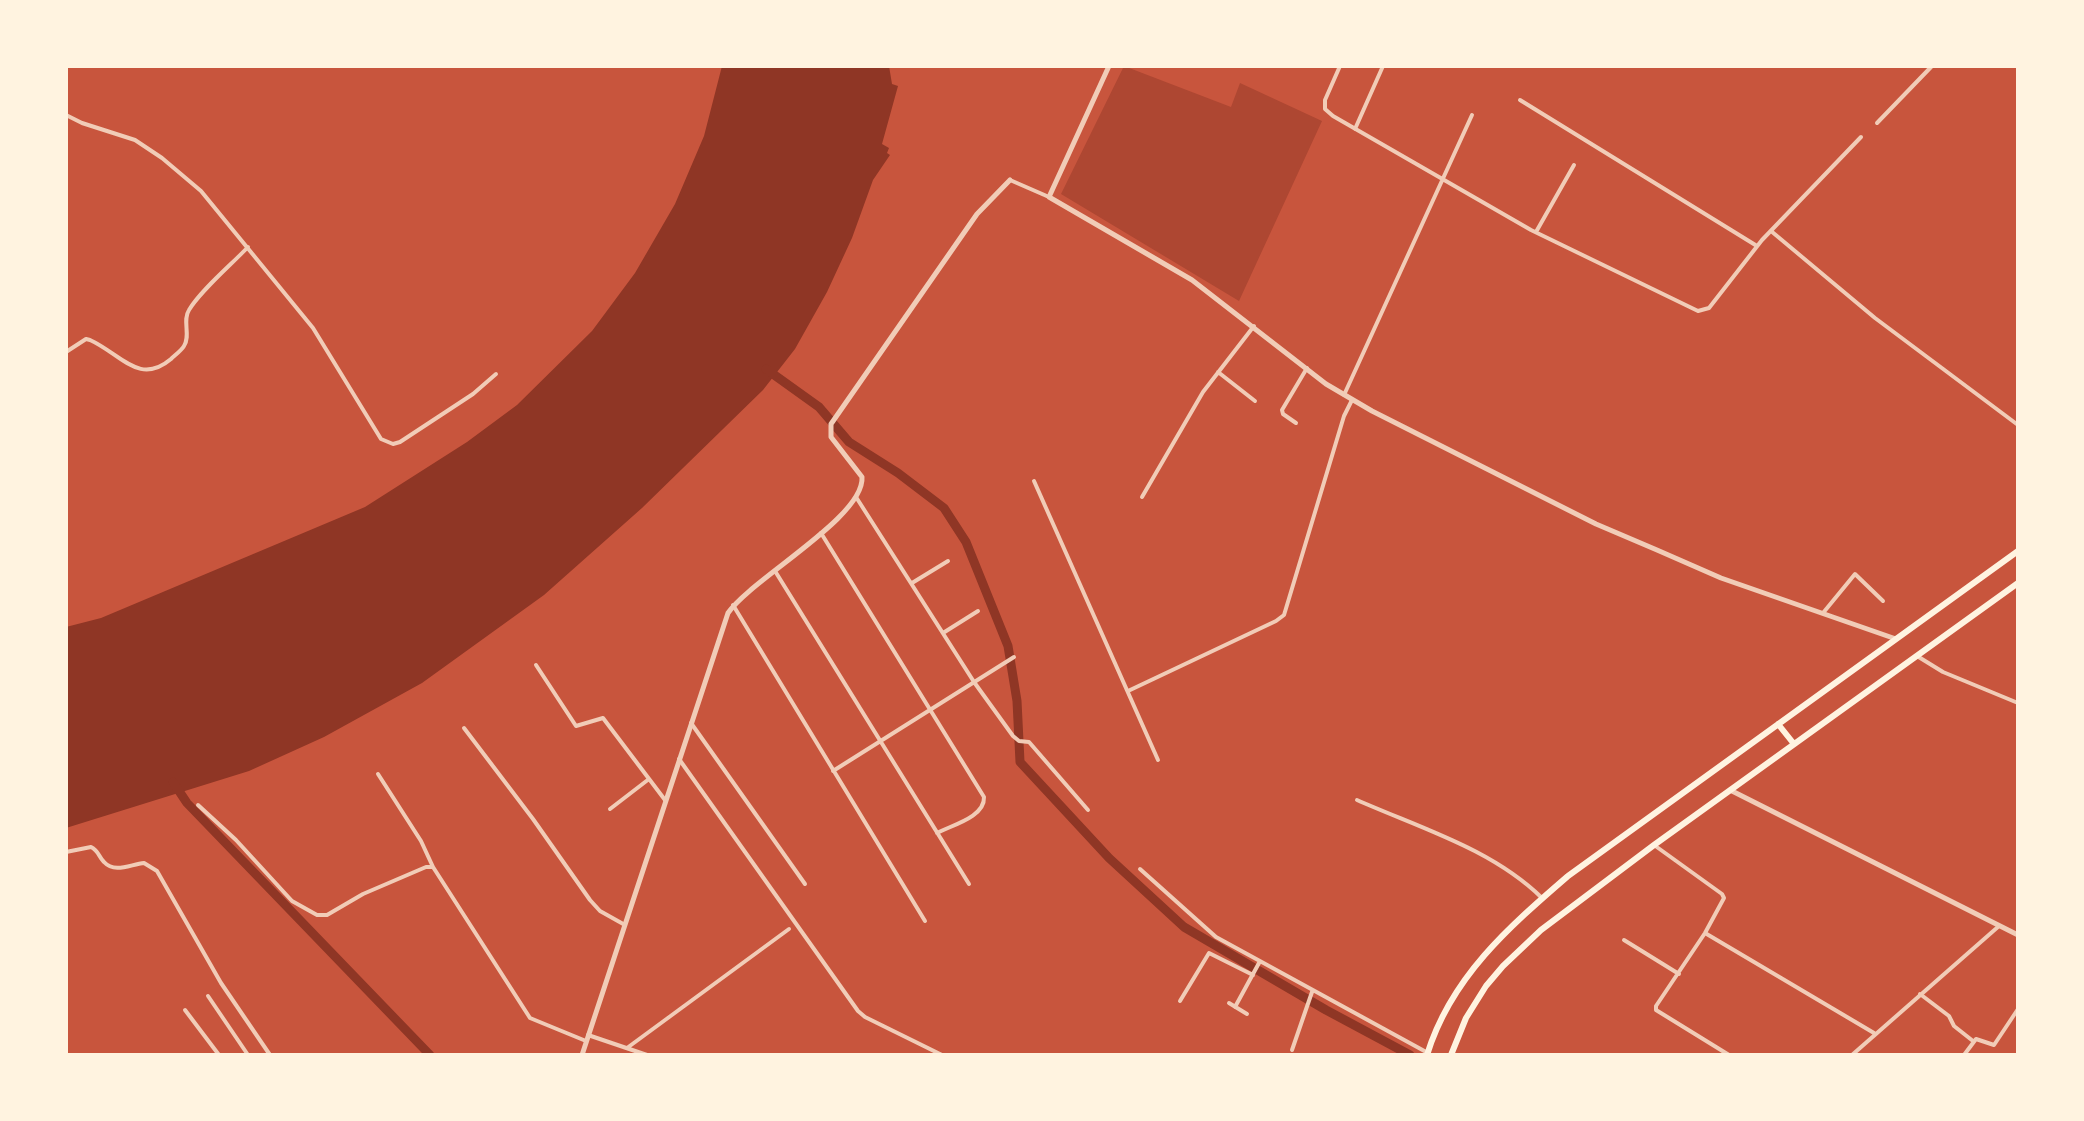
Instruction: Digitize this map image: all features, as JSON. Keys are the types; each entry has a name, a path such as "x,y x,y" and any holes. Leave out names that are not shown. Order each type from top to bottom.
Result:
{"main road":[{"path":"1427,1054 1446,1009 1466,975 1542,898 1568,876 2018,551"},
{"path":"1451,1055 1466,1018 1486,986 1541,930 2018,583"},
{"path":"1778,724 1794,744"}],"street":[{"path":"1049,197 1109,66"},
{"path":"1340,66 1325,100 1325,109 1536,232 1698,311 1709,308 1757,246 1861,137"},
{"path":"1355,129 1383,66"},
{"path":"1877,123 1932,66"},
{"path":"1520,100 1757,246"},
{"path":"66,115 135,140 201,191 313,328 374,430 388,443 400,442 473,394 496,374"},
{"path":"1344,395 1472,115"},
{"path":"1536,232 1574,165"},
{"path":"582,1055 723,623 733,605 745,593 821,533 856,497 862,477 831,437 833,420 977,214 1010,180 1049,197 1192,280 1352,400 1596,524 1721,578 1896,639"},
{"path":"1771,231 1875,318 2018,425"},
{"path":"66,352 86,339 138,369 148,372 156,370 183,349 186,343 185,321 191,307 248,247"},
{"path":"1142,497 1203,392 1254,326"},
{"path":"1296,423 1282,410 1307,368"},
{"path":"1218,372 1255,401"},
{"path":"1128,691 1284,615 1344,416 1352,400"},
{"path":"1034,481 1158,760"},
{"path":"856,497 974,682 1016,740 1029,742 1088,810"},
{"path":"821,533 979,789 984,803 980,811 937,833"},
{"path":"912,583 948,561"},
{"path":"775,571 969,884"},
{"path":"1823,613 1855,574 1883,601"},
{"path":"733,605 925,921"},
{"path":"943,633 978,611"},
{"path":"1917,656 1943,672 2018,703"},
{"path":"833,771 1014,657"},
{"path":"536,665 576,726 603,718 666,800"},
{"path":"691,723 805,884"},
{"path":"464,728 590,900 610,918 625,925"},
{"path":"679,759 858,1011 942,1055"},
{"path":"378,774 421,841 433,867 530,1018 647,1055"},
{"path":"610,809 649,778"},
{"path":"1732,791 2018,935"},
{"path":"1357,800 1491,858 1523,879 1542,898"},
{"path":"198,805 236,840 292,901 317,915 327,915 363,894 426,867 433,867"},
{"path":"1654,845 1722,894 1723,902 1656,1010 1729,1055"},
{"path":"66,852 91,847 111,866 121,869 144,863 157,871 202,952 270,1055"},
{"path":"1140,869 1216,937 1427,1054"},
{"path":"1852,1055 1999,926"},
{"path":"627,1048 789,929"},
{"path":"1705,933 1874,1033"},
{"path":"1624,940 1679,974"},
{"path":"1180,1001 1209,953 1253,975"},
{"path":"1235,1007 1259,963"},
{"path":"1292,1050 1312,991"},
{"path":"1920,994 1949,1016 1954,1026 1973,1041"},
{"path":"208,996 248,1055"},
{"path":"1229,1003 1247,1014"},
{"path":"1964,1055 1973,1041 1978,1039 1989,1046 1994,1045 2018,1009"},
{"path":"185,1010 219,1055"}],"shaded area":[{"path":"722,66 889,66 892,84 898,86 882,144 889,148 887,153 890,155 873,180 852,238 827,292 795,349 763,390 642,508 544,595 422,683 324,737 249,771 66,828 66,627 101,618 365,507 467,442 517,405 592,331 635,273 675,204 704,136"},
{"path":"1124,66 1231,107 1240,83 1322,121 1239,301 1061,194"}],"waterway":[{"path":"766,369 819,407 849,442 898,473 944,508 966,542 1008,646 1017,701 1020,762 1109,858 1184,927 1410,1055"},
{"path":"173,782 187,803 430,1055"}]}
